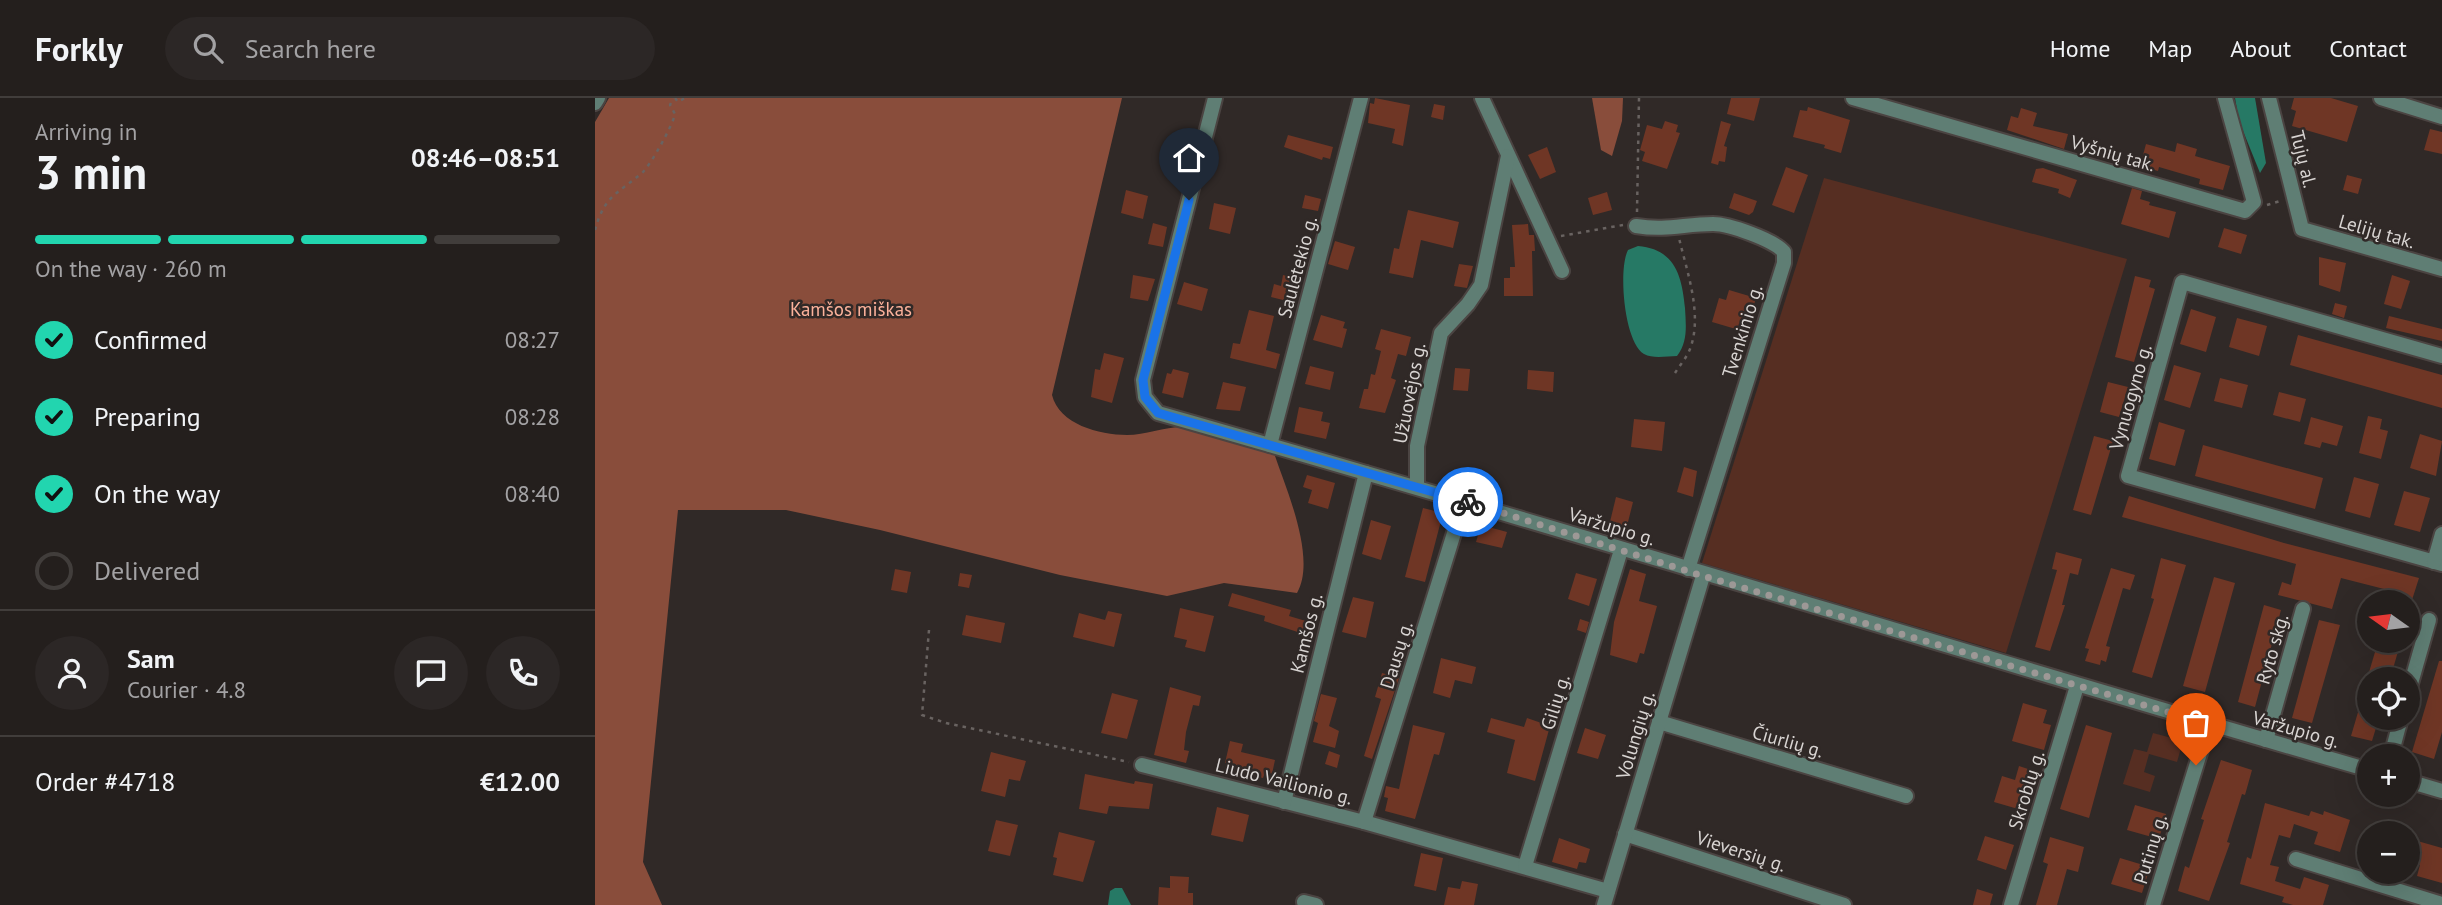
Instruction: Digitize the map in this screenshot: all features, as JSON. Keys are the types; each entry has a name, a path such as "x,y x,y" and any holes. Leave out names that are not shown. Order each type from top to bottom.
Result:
{"street":[{"path":"595,103 598,98"},
{"name":"Varžupio g.","path":"1215,98 1143,380 1145,397 1158,413 1417,487 1688,569 1703,576 2357,767"},
{"name":"Saulėtekio g.","path":"1270,445 1361,98"},
{"path":"1482,98 1562,271"},
{"name":"Vyšnių tak.","path":"1853,98 2245,211 2254,202"},
{"path":"2225,98 2254,202"},
{"name":"Tujų al.","path":"2269,98 2302,229"},
{"path":"2381,98 2442,117"},
{"name":"Užuovėjos g.","path":"1417,487 1417,446 1441,333 1468,304 1481,285 1508,156"},
{"name":"Tvenkinio g.","path":"1636,226 1663,230 1716,224 1776,243 1784,251 1784,263 1688,569"},
{"name":"Lelijų tak.","path":"2302,229 2442,270"},
{"name":"Vynuogyno g.","path":"2442,356 2182,282 2128,476 2438,563 2442,534"},
{"name":"Kamšos g.","path":"1284,802 1366,473"},
{"name":"Dausų g.","path":"1364,822 1464,501"},
{"name":"Gilių g.","path":"1525,866 1621,550"},
{"name":"Volungių g.","path":"1606,898 1703,576"},
{"name":"Ryto skg.","path":"2266,740 2303,609"},
{"path":"2416,667 2429,620"},
{"name":"Skroblų g.","path":"2011,905 2077,686"},
{"name":"Čiurlių g.","path":"1659,722 1906,796"},
{"name":"Putinų g.","path":"2153,905 2209,724"},
{"name":"Liudo Vailionio g.","path":"1142,765 1525,866 1606,898"},
{"path":"2420,785 2442,791"},
{"name":"Vieversių g.","path":"1625,834 1844,905"},
{"path":"2296,859 2442,904"}],"path":[{"path":"595,230 601,209 612,194 646,170 674,123 675,114 670,105 674,98 678,102 685,98"},
{"path":"1547,239 1601,227 1636,226 1639,98"},
{"path":"2254,202 2277,204 2291,187"},
{"path":"1675,373 1690,349 1694,323 1691,292 1677,228"},
{"path":"929,629 922,715 946,723 1142,765"}],"shaded area":[{"path":"2235,98 2255,98 2266,163 2260,173 2239,121"},
{"path":"1824,178 2127,259 2006,653 1702,563"},
{"path":"1638,246 1661,252 1679,275 1684,296 1686,327 1685,339 1677,356 1648,356 1637,347 1632,335 1625,305 1623,273 1628,250"},
{"path":"2153,733 2183,741 2177,762 2149,754 2144,772 2155,776 2150,792 2123,784 2134,749 2147,752"},
{"path":"1122,888 1131,905 1108,905 1110,891"}],"green space":[{"name":"Kamšos miškas","path":"609,98 1122,98 1052,395 1056,405 1071,420 1104,433 1127,435 1171,428 1195,428 1274,453 1302,543 1304,561 1297,593 1224,583 1167,596 1060,575 880,530 786,510 678,510 643,862 662,905 595,905 595,122"},
{"path":"1592,98 1623,98 1622,121 1612,156 1601,150"}],"building":[{"path":"1375,98 1410,105 1403,146 1392,143 1395,129 1368,123 1370,103 1374,104"},
{"path":"1731,98 1760,98 1754,121 1727,114"},
{"path":"2294,98 2331,98 2358,106 2347,142 2292,126 2296,111 2291,109"},
{"path":"1434,104 1445,106 1443,120 1431,117"},
{"path":"1808,107 1850,120 1841,153 1824,148 1825,145 1793,137 1800,110 1807,111"},
{"path":"2021,108 2037,113 2033,126 2068,134 2064,149 2007,130 2011,116 2018,118"},
{"path":"1665,121 1678,125 1676,132 1680,133 1667,169 1642,161 1645,152 1640,150 1647,125 1662,129"},
{"path":"1721,121 1731,124 1724,146 1727,147 1725,162 1719,161 1718,165 1711,163"},
{"path":"2430,129 2442,132 2442,154 2424,150"},
{"path":"1288,135 1333,147 1330,159 1323,157 1322,160 1284,147"},
{"path":"2177,143 2197,149 2195,156 2230,166 2223,190 2199,184 2200,179 2159,167 2158,171 2140,166 2146,144 2175,152"},
{"path":"1547,147 1556,172 1540,179 1528,155"},
{"path":"1786,167 1808,175 1794,213 1772,205"},
{"path":"2043,168 2077,180 2070,198 2058,193 2059,189 2032,182 2036,169"},
{"path":"2347,175 2362,179 2358,194 2343,190"},
{"path":"2132,188 2142,191 2140,199 2150,202 2149,205 2176,212 2169,238 2121,224"},
{"path":"1126,190 1148,196 1143,219 1121,213"},
{"path":"1607,192 1612,210 1593,215 1588,198"},
{"path":"1734,193 1757,201 1753,212 1749,215 1729,208"},
{"path":"1305,195 1321,199 1318,211 1302,208"},
{"path":"1214,203 1236,208 1230,234 1209,229"},
{"path":"1408,210 1459,222 1453,248 1421,240 1413,278 1389,273 1394,248 1399,249"},
{"path":"1153,223 1167,227 1163,247 1148,244"},
{"path":"1528,224 1529,235 1534,235 1533,296 1504,296 1504,278 1510,278 1510,267 1515,267 1512,225"},
{"path":"2224,228 2247,235 2241,254 2218,247"},
{"path":"1335,241 1355,247 1348,270 1328,264"},
{"path":"2319,257 2346,263 2340,292 2319,285"},
{"path":"1459,264 1473,266 1467,288 1454,286"},
{"path":"1133,275 1155,279 1148,301 1130,298"},
{"path":"1283,275 1301,280 1295,303 1271,297 1274,284 1281,286"},
{"path":"2392,275 2410,281 2401,309 2384,304"},
{"path":"2135,276 2151,280 2149,287 2155,289 2134,362 2115,357"},
{"path":"1184,282 1208,289 1202,311 1177,304"},
{"path":"1729,290 1756,298 1746,332 1712,322 1719,298 1726,300"},
{"path":"2335,303 2347,306 2344,318 2332,314"},
{"path":"2191,309 2216,317 2206,352 2180,344"},
{"path":"1249,310 1274,316 1266,350 1280,354 1276,369 1230,358 1233,343 1240,344"},
{"path":"1321,315 1345,322 1343,328 1347,329 1342,348 1313,340"},
{"path":"2389,316 2442,329 2442,341 2386,328"},
{"path":"2237,318 2267,326 2259,356 2229,347"},
{"path":"1381,329 1411,337 1406,356 1398,354 1391,378 1396,380 1385,413 1359,408 1364,389 1368,389 1371,374 1375,375 1381,351 1375,349"},
{"path":"2298,335 2442,375 2442,408 2290,365"},
{"path":"1104,353 1124,358 1112,403 1091,397 1095,369 1100,370"},
{"path":"2174,365 2201,373 2190,408 2164,400"},
{"path":"1310,366 1334,372 1330,390 1305,384"},
{"path":"1455,368 1470,369 1468,391 1453,390"},
{"path":"1173,369 1189,373 1183,398 1162,393 1167,373 1171,374"},
{"path":"1528,370 1554,372 1553,392 1527,389"},
{"path":"2220,378 2248,385 2242,408 2214,401"},
{"path":"1223,382 1246,387 1240,411 1216,409"},
{"path":"2108,382 2128,387 2119,417 2100,412"},
{"path":"2279,392 2306,399 2300,422 2273,415"},
{"path":"1299,407 1323,412 1321,421 1330,423 1326,439 1294,432"},
{"path":"2368,416 2382,419 2380,429 2388,431 2381,459 2359,453"},
{"path":"2311,417 2343,426 2337,446 2322,442 2320,448 2304,444"},
{"path":"1634,419 1665,422 1662,451 1631,447"},
{"path":"2159,422 2185,430 2175,466 2149,459"},
{"path":"2420,434 2442,441 2436,476 2410,468"},
{"path":"2094,436 2113,441 2091,515 2073,510"},
{"path":"2203,445 2323,478 2315,509 2195,476"},
{"path":"1684,467 1697,471 1693,497 1677,492"},
{"path":"1307,475 1335,483 1328,509 1308,503 1312,490 1303,487"},
{"path":"2354,477 2379,484 2370,518 2345,511"},
{"path":"2404,491 2430,498 2420,532 2394,525"},
{"path":"2129,496 2284,543 2419,578 2415,590 2388,590 2341,578 2332,609 2278,595 2282,582 2291,585 2296,564 2122,517"},
{"path":"1616,497 1633,502 1626,530 1609,526"},
{"path":"1423,508 1443,513 1425,582 1405,577"},
{"path":"1371,520 1391,526 1381,560 1362,554"},
{"path":"1481,525 1507,532 1502,548 1476,542"},
{"path":"2056,552 2082,559 2078,575 2070,573 2062,605 2065,605 2050,651 2035,647 2057,570 2052,569"},
{"path":"2161,558 2186,565 2152,678 2132,672 2154,599 2151,598"},
{"path":"2111,568 2135,575 2130,590 2123,588 2106,646 2110,647 2106,662 2101,660 2100,665 2085,661 2089,649 2085,648"},
{"path":"895,569 911,572 907,593 891,590"},
{"path":"1630,569 1646,574 1639,601 1657,606 1644,654 1640,653 1637,663 1610,655 1614,622"},
{"path":"960,573 972,575 969,588 958,586"},
{"path":"1576,573 1597,579 1589,606 1568,599"},
{"path":"2214,577 2235,583 2205,692 2183,686"},
{"path":"1232,593 1291,610 1289,616 1316,624 1313,637 1264,621 1265,616 1228,606"},
{"path":"1353,597 1374,602 1366,638 1342,632"},
{"path":"2264,605 2281,610 2255,707 2238,702"},
{"path":"1180,608 1214,616 1205,652 1185,647 1187,640 1174,637"},
{"path":"1108,611 1122,614 1114,647 1073,637 1079,613 1105,620"},
{"path":"966,615 1005,623 1001,643 962,635"},
{"path":"1580,619 1589,622 1586,633 1577,630"},
{"path":"2319,620 2340,625 2312,723 2292,718"},
{"path":"2375,653 2398,653 2393,667 2371,667"},
{"path":"1441,658 1476,667 1472,684 1455,680 1450,698 1433,693"},
{"path":"2439,661 2442,661 2442,732 2434,759 2420,755 2420,744 2414,744"},
{"path":"1382,673 1399,678 1372,759 1364,756 1381,699 1375,697"},
{"path":"1170,687 1201,696 1199,706 1193,705 1186,732 1184,750 1189,751 1186,763 1154,755"},
{"path":"1112,693 1138,700 1127,739 1101,733"},
{"path":"1321,694 1337,698 1329,726 1339,731 1335,748 1313,742 1318,723 1314,721"},
{"path":"2023,703 2047,710 2043,723 2051,725 2044,750 2012,741"},
{"path":"2357,716 2357,730 2375,730 2372,741 2351,736"},
{"path":"1491,718 1524,727 1527,718 1550,726 1535,781 1507,773 1515,740 1487,732"},
{"path":"1413,725 1445,733 1439,755 1434,754 1415,819 1385,811 1388,798 1384,797 1386,786 1399,789"},
{"path":"2086,725 2112,733 2089,818 2060,809"},
{"path":"1585,728 1606,735 1598,759 1577,753"},
{"path":"1230,741 1243,744 1241,752 1275,760 1272,774 1265,772 1263,778 1239,772 1240,766 1225,763"},
{"path":"1329,751 1340,755 1337,768 1325,764"},
{"path":"991,752 1026,761 1020,781 1009,779 1005,797 981,791"},
{"path":"2221,760 2252,770 2209,901 2178,891 2185,866 2189,868 2204,820 2201,819"},
{"path":"2019,766 2037,772 2025,811 1994,802 2002,776 2015,780"},
{"path":"1085,774 1134,784 1135,781 1153,784 1149,809 1109,806 1107,814 1079,809"},
{"path":"2265,803 2309,816 2311,811 2323,815 2324,811 2350,820 2340,852 2314,844 2318,832 2294,824 2290,838 2279,835 2270,865 2279,867 2275,881 2300,889 2304,877 2329,885 2323,905 2293,905 2282,902 2284,897 2240,884 2247,857 2251,859"},
{"path":"2135,805 2166,814 2159,839 2127,830"},
{"path":"1217,807 1249,815 1243,842 1211,835"},
{"path":"996,820 1018,825 1010,856 988,851"},
{"path":"1059,832 1095,841 1083,882 1053,875 1057,858 1053,857"},
{"path":"1985,836 2014,845 2006,870 1977,860"},
{"path":"2050,837 2084,847 2078,872 2067,869 2057,905 2036,905 2048,864 2043,862"},
{"path":"1559,838 1590,849 1586,863 1579,862 1577,869 1552,862"},
{"path":"2420,842 2442,848 2442,883 2420,877"},
{"path":"1421,853 1443,858 1436,891 1414,886"},
{"path":"2120,858 2150,867 2142,893 2111,884"},
{"path":"1170,876 1189,877 1188,893 1193,893 1193,905 1158,905 1159,887 1170,888"},
{"path":"1462,881 1478,884 1474,905 1444,905 1448,887 1460,889"},
{"path":"1977,889 1993,894 1990,905 1973,905"}],"way so far":[{"path":"1468,502 1688,569 1703,576 2209,724 2196,765"}],"route":[{"path":"1189,200 1143,380 1145,397 1158,413 1468,502"}]}
